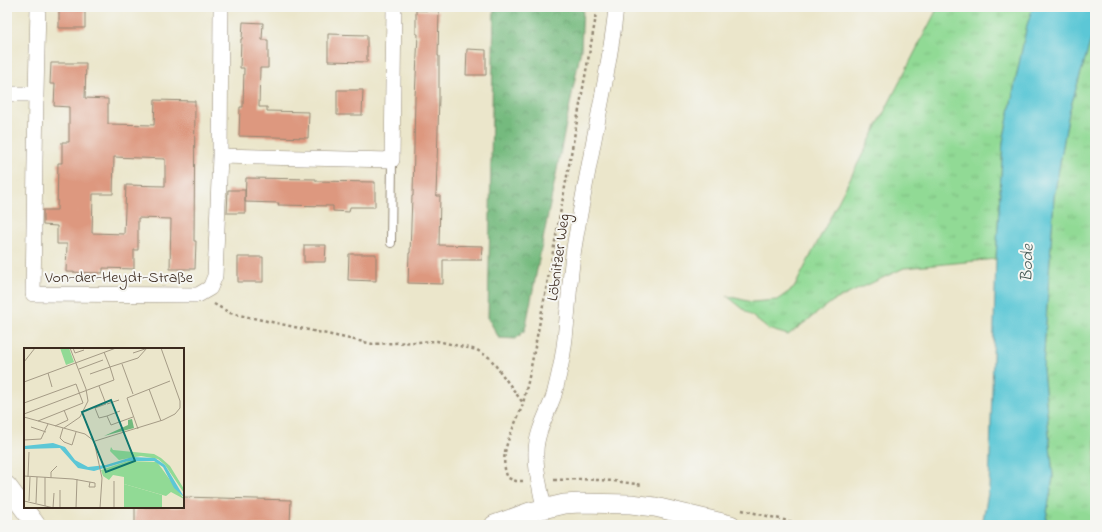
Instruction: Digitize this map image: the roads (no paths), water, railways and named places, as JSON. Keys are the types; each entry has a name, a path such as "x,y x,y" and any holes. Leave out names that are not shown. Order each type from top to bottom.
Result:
{"street":[{"name":"Von-der-Heydt-Straße","path":"38,7 33,294 198,295 210,288 215,276 220,156 221,7"},
{"path":"220,156 392,160 394,7"},
{"name":"Löbnitzer Weg","path":"544,509 536,465 537,444 539,434 554,395 562,363 575,245 599,116 616,7"},
{"path":"7,94 36,94"},
{"path":"7,486 36,525"},
{"path":"494,525 524,514 564,504 580,503 631,504 655,507 731,525"}],"lane":[{"path":"391,243 392,160"}],"water":[{"name":"Bode","path":"1033,7 1095,7 1095,26 1069,112 1054,197 1043,369 1053,477 1045,525 982,525 989,488 996,259 1003,142 1027,25"}]}
